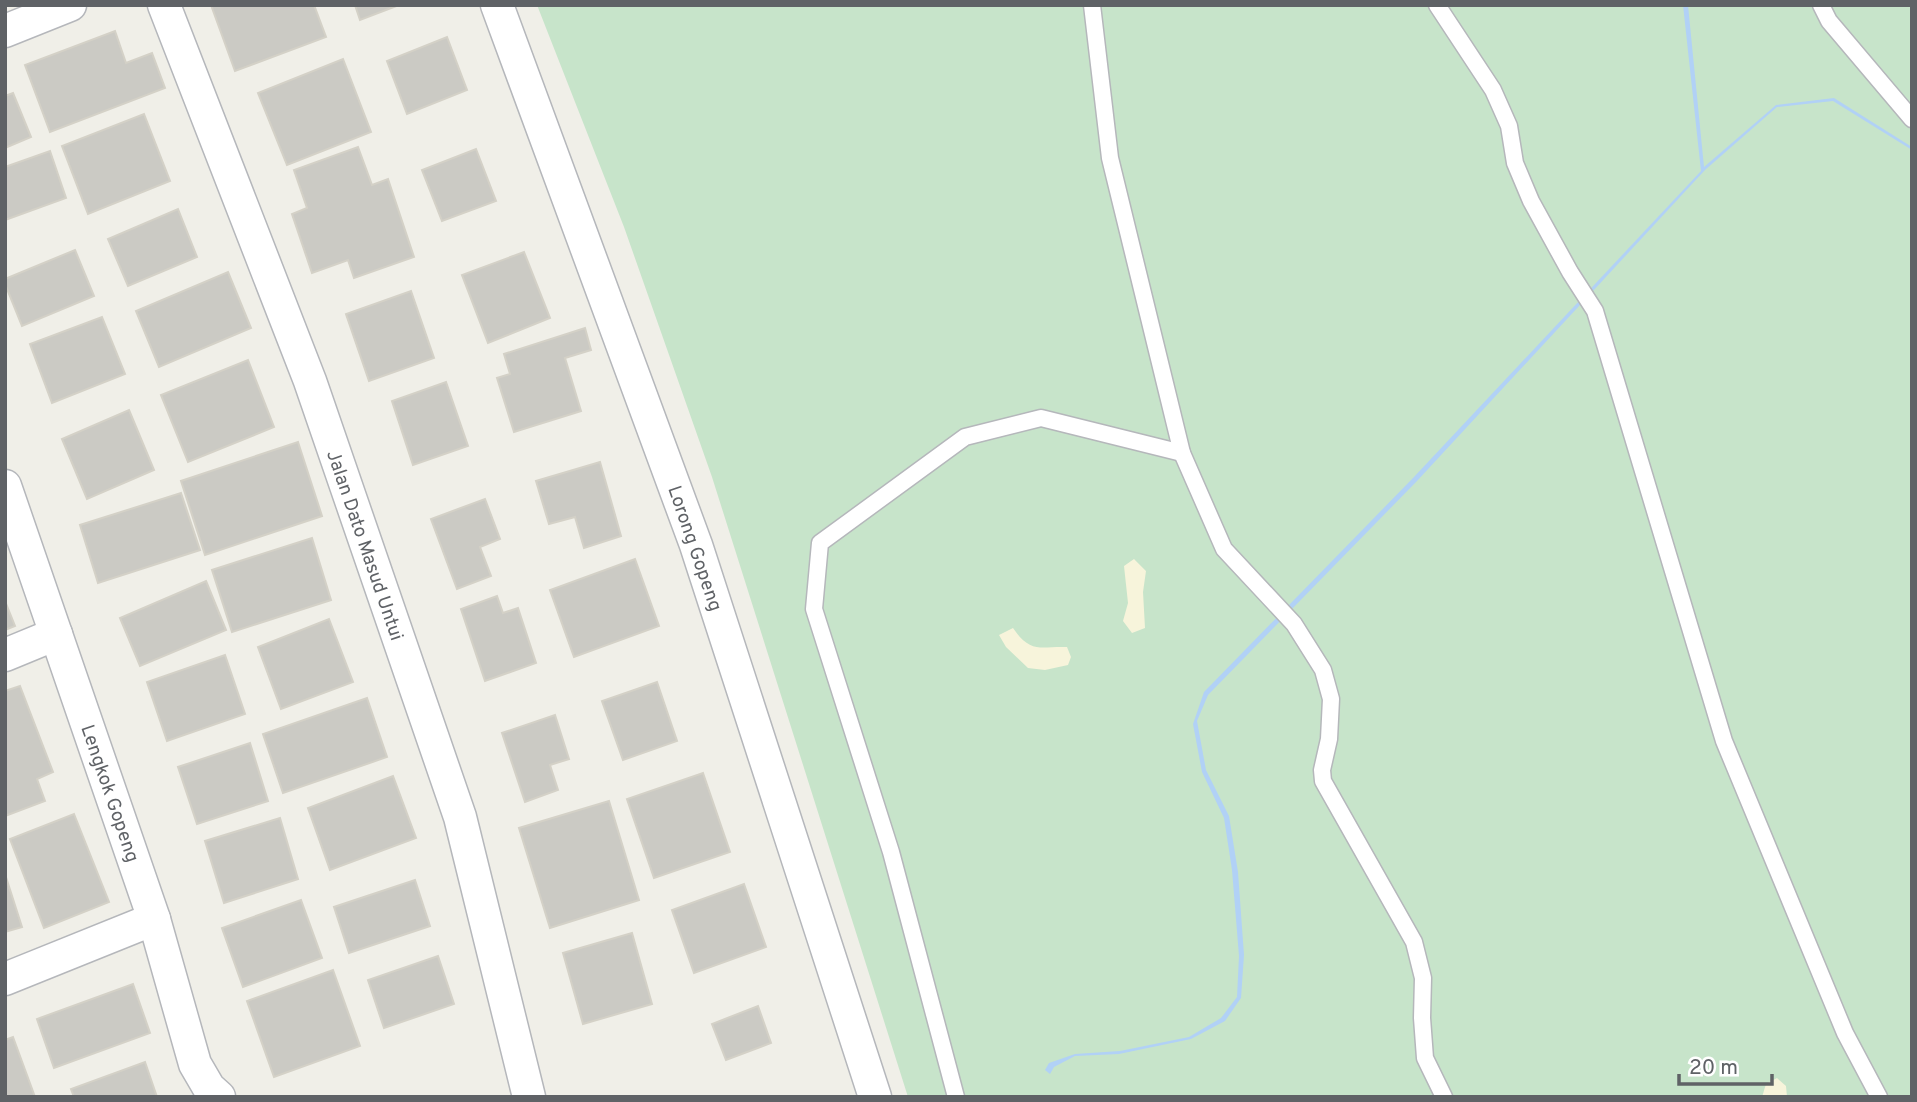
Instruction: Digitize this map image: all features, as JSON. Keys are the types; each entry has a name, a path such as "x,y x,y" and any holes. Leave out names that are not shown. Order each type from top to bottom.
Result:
{"street":[{"path":"5,31 70,5"},
{"name":"Jalan Dato Masud Untui","path":"164,5 310,381 460,817 529,1097"},
{"name":"Lorong Gopeng","path":"497,5 696,545 866,1094"},
{"name":"Lengkok Gopeng","path":"5,486 154,919 195,1064 209,1088 219,1097"},
{"path":"5,655 56,634"},
{"path":"5,979 154,919"}],"lane":[{"path":"1092,5 1110,158 1182,453 1224,550 1294,624 1324,670 1331,699 1329,739 1322,781 1414,942 1423,978 1425,1058 1444,1097"},
{"path":"1437,5 1493,90 1508,126 1516,163 1531,201 1595,311 1724,741 1845,1033 1879,1097"},
{"path":"1821,5 1829,21 1912,119"},
{"path":"956,1097 891,852 814,609 820,543 965,437 1041,418 1182,453"}],"green space":[{"path":"537,5 1912,5 1912,1097 908,1097 712,477 624,227"}],"sand":[{"path":"1134,559 1146,571 1143,592 1145,628 1132,633 1123,621 1128,603 1124,566"},
{"path":"1013,628 1031,645 1067,647 1071,657 1068,665 1045,670 1028,668 1006,647 999,635"},
{"path":"1777,1078 1786,1086 1787,1097 1762,1097 1766,1084"}],"water":[{"path":"1683,5 1688,5 1704,167 1776,105 1834,98 1912,147 1912,150 1833,101 1777,107 1705,170 1417,481 1208,695 1197,721 1206,770 1229,816 1238,872 1244,955 1241,998 1225,1021 1191,1039 1119,1054 1075,1056 1054,1067 1050,1074 1045,1070 1049,1063 1075,1054 1120,1051 1189,1037 1221,1018 1237,997 1239,956 1232,870 1224,818 1202,772 1193,724 1204,692 1413,478 1701,171"}],"building":[{"path":"211,5 314,5 326,37 235,71"},
{"path":"355,5 399,5 360,20"},
{"path":"115,31 126,63 152,53 165,88 50,132 25,65"},
{"path":"447,37 467,90 407,114 387,61"},
{"path":"343,59 371,132 287,165 258,93"},
{"path":"13,93 31,137 5,148 5,96"},
{"path":"144,114 170,181 88,214 62,146"},
{"path":"358,147 372,185 388,179 414,257 354,278 348,260 312,273 292,214 307,208 294,170"},
{"path":"476,149 496,201 442,221 422,170"},
{"path":"50,151 66,198 5,220 5,167"},
{"path":"178,209 197,257 128,286 108,239"},
{"path":"75,250 94,296 22,326 5,279"},
{"path":"524,252 550,318 488,343 462,275"},
{"path":"228,272 251,328 159,367 136,311"},
{"path":"411,291 434,358 369,381 346,314"},
{"path":"102,317 125,374 52,403 30,344"},
{"path":"585,328 591,350 565,358 581,411 514,432 497,378 510,374 504,354"},
{"path":"248,360 274,427 188,462 161,395"},
{"path":"446,382 468,446 413,465 392,401"},
{"path":"129,410 154,470 87,499 62,439"},
{"path":"298,442 322,516 205,555 181,481"},
{"path":"600,462 621,536 584,548 575,517 549,524 536,481"},
{"path":"181,493 200,550 98,583 80,525"},
{"path":"485,499 500,539 480,547 491,576 457,589 431,519"},
{"path":"312,538 331,600 232,632 212,570"},
{"path":"635,559 659,626 574,657 550,590"},
{"path":"206,581 226,630 140,666 120,618"},
{"path":"497,596 503,613 518,608 536,663 485,681 461,609"},
{"path":"5,601 15,626 5,630"},
{"path":"329,619 353,682 281,709 258,647"},
{"path":"225,655 245,714 167,741 147,682"},
{"path":"657,682 677,741 623,760 602,701"},
{"path":"20,686 53,772 37,779 45,801 5,816 5,691"},
{"path":"367,698 387,757 283,793 263,734"},
{"path":"555,715 569,759 550,765 558,790 525,802 502,733"},
{"path":"250,743 268,801 197,824 178,767"},
{"path":"703,773 730,852 654,878 627,799"},
{"path":"393,776 416,838 330,870 308,808"},
{"path":"609,801 639,900 550,928 519,828"},
{"path":"74,814 109,902 44,928 10,839"},
{"path":"280,818 298,879 224,903 205,841"},
{"path":"5,874 22,927 5,932"},
{"path":"415,880 430,926 349,953 334,907"},
{"path":"744,884 766,947 694,973 672,910"},
{"path":"301,900 322,958 243,987 222,928"},
{"path":"632,933 652,1004 583,1024 563,953"},
{"path":"438,956 454,1004 384,1028 368,980"},
{"path":"333,970 360,1046 274,1077 247,1001"},
{"path":"133,984 150,1033 54,1068 37,1019"},
{"path":"758,1006 771,1043 726,1060 712,1024"},
{"path":"13,1037 35,1097 5,1097 5,1040"},
{"path":"145,1062 157,1097 74,1097 71,1089"}]}
